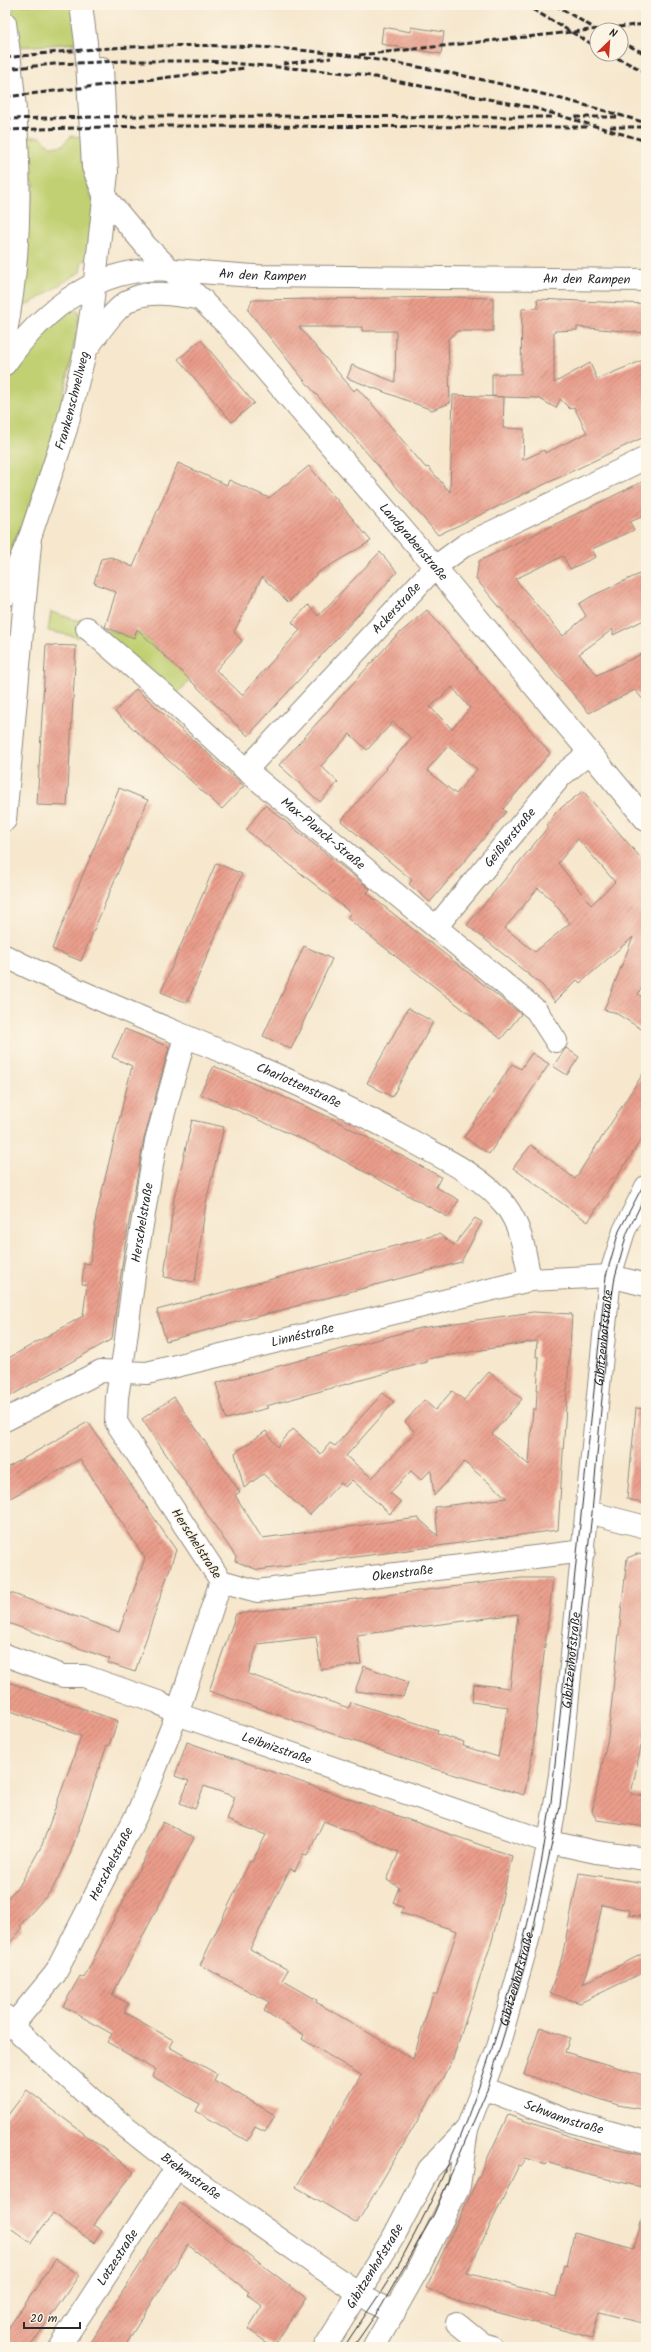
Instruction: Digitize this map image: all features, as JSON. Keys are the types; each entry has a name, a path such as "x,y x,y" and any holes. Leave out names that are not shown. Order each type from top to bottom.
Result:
{"main road":[{"path":"81,5 86,43 94,167 105,197 146,246 173,270"},
{"path":"97,5 108,150 105,197"},
{"path":"5,23 16,126 20,189 16,266 5,337"},
{"name":"Frankenschnellweg","path":"5,596 30,537 64,436 85,352 96,283 105,197"},
{"name":"An den Rampen","path":"5,364 26,336 48,315 68,300 96,283 117,275 140,269 253,276 646,280"},
{"name":"Landgrabenstraße","path":"173,270 227,324 434,567 646,820"},
{"path":"85,352 112,315 134,298 142,294 159,293 202,300"},
{"name":"Ackerstraße","path":"246,770 434,567 465,545 646,458"},
{"path":"5,820 30,537"},
{"name":"Max-Planck-Straße","path":"87,628 172,701 246,770 536,1010 556,1041"},
{"name":"Geißlerstraße","path":"436,926 561,776 589,753"},
{"name":"Charlottenstraße","path":"5,956 185,1036 315,1091 357,1111 464,1170 487,1187 505,1205 520,1230 530,1280"},
{"name":"Herschelstraße","path":"9,2021 59,1967 139,1810 177,1714 221,1582 116,1422 117,1397 135,1267 156,1141 185,1036"},
{"name":"Gibitzenhofstraße","path":"374,2347 394,2313 459,2186 467,2129 497,2050 521,1968 549,1842 560,1775 588,1512 610,1276 624,1231 646,1187"},
{"name":"Linnéstraße","path":"5,1420 101,1371 147,1373 530,1280 610,1276 646,1285"},
{"path":"588,1512 646,1527"},
{"name":"Okenstraße","path":"221,1582 257,1591 584,1551"},
{"name":"Leibnizstraße","path":"5,1656 63,1676 84,1676 158,1702 177,1714 549,1842 596,1852 646,1858"},
{"name":"Brehmstraße","path":"9,2021 97,2104 177,2167 277,2239 359,2293 394,2313"},
{"name":"Schwannstraße","path":"483,2088 566,2120 625,2138 646,2142"},
{"name":"Gibitzenhofstraße","path":"325,2347 396,2232 429,2170 467,2129"},
{"name":"Lotzestraße","path":"59,2347 177,2167"},
{"path":"457,2323 483,2344 492,2347"}],"green space":[{"path":"13,5 73,5 78,43 18,47 13,24"},
{"path":"71,136 82,137 83,163 86,181 88,190 96,206 89,259 82,261 80,272 31,303 19,308 28,191 35,185 28,173 26,137 41,137 50,146 62,146"},
{"path":"75,308 78,311 79,316 67,381 59,413 29,508 5,569 5,383 20,357 67,311"},
{"path":"51,612 134,638 138,631 190,679 177,694 105,633 77,637 48,631"}],"building":[{"path":"383,27 411,32 411,27 444,32 441,54 381,44"},
{"path":"455,297 493,298 493,331 457,331 448,339 450,403 432,410 347,378 352,365 395,382 396,331 362,331 362,327 299,327 354,391 357,388 366,397 426,468 428,467 450,492 453,395 503,397 492,396 492,374 521,374 522,309 538,308 537,299 646,304 646,333 577,327 577,330 554,331 554,383 590,363 597,379 646,359 646,436 438,535 303,379 248,310 252,300","holes":["504,397 538,398 556,408 560,399 570,409 574,407 587,433 545,453 544,450 523,460 524,429 503,428"]},
{"path":"201,340 254,403 232,422 178,359"},
{"path":"178,463 227,485 229,480 269,498 309,466 371,541 319,572 288,602 262,577 234,632 242,641 216,670 242,695 300,630 292,622 308,605 318,616 380,552 397,572 248,736 137,629 134,638 105,627 116,592 94,583 101,559 111,557 133,567"},
{"path":"646,480 646,515 630,522 634,530 592,549 596,557 570,569 563,556 515,579 563,636 586,616 579,604 592,596 646,571 646,619 613,635 613,629 579,654 597,675 646,652 646,703 635,690 589,713 476,579 479,561"},
{"path":"427,610 550,753 503,809 506,812 430,902 409,884 412,880 341,821 387,769 386,768 411,738 393,722 367,750 350,734 321,766 338,782 320,802 279,765 394,638","holes":["452,687 470,708 452,729 430,707","448,746 477,769 456,794 427,770"]},
{"path":"46,645 76,646 67,806 37,805"},
{"path":"136,689 244,786 222,809 115,712"},
{"path":"119,788 148,800 81,961 52,949"},
{"path":"583,791 646,864 646,980 638,994 646,1000 646,1032 614,1012 604,1010 633,937 580,983 577,980 555,1002 543,986 467,925 549,826 547,825 557,811","holes":["578,839 615,882 591,905 558,863","538,888 550,898 570,923 535,952 505,928"]},
{"path":"265,805 370,889 367,893 521,1014 501,1039 347,918 351,913 246,830"},
{"path":"216,863 242,874 187,1003 161,992"},
{"path":"304,946 332,959 291,1049 263,1036"},
{"path":"408,1008 433,1022 392,1097 367,1083"},
{"path":"125,1029 169,1047 144,1139 125,1244 112,1339 5,1399 5,1360 83,1316 87,1285 82,1284 84,1263 90,1264 96,1216 132,1066 112,1057"},
{"path":"566,1048 579,1057 567,1075 553,1066"},
{"path":"532,1053 549,1064 489,1154 464,1137 512,1064 521,1069"},
{"path":"214,1066 329,1117 441,1177 436,1187 459,1200 448,1217 315,1145 200,1094"},
{"path":"646,1069 646,1132 588,1222 513,1168 531,1145 575,1179"},
{"path":"192,1120 224,1127 206,1202 195,1282 164,1277 174,1199"},
{"path":"475,1218 482,1222 461,1262 166,1341 157,1310 439,1234 454,1245"},
{"path":"533,1312 572,1314 558,1530 258,1570 235,1561 236,1557 142,1419 174,1397 240,1492 235,1495 262,1538 418,1518 438,1536 435,1507 507,1498 464,1462 434,1496 431,1470 421,1480 411,1471 390,1493 401,1502 390,1514 352,1480 345,1487 340,1483 310,1515 263,1474 244,1488 235,1453 266,1431 277,1447 293,1429 321,1454 330,1443 335,1446 383,1393 394,1402 346,1456 372,1478 415,1432 405,1422 424,1400 435,1410 452,1391 464,1400 489,1372 522,1399 492,1434 529,1465 533,1408 536,1410 539,1357 536,1357 537,1341 426,1359 427,1362 266,1406 268,1408 226,1419 216,1383 420,1328"},
{"path":"636,1408 646,1409 646,1504 627,1499"},
{"path":"88,1422 176,1550 135,1672 108,1663 110,1659 5,1622 5,1591 119,1632 145,1558 80,1459 5,1501 5,1469"},
{"path":"637,1554 646,1555 646,1737 643,1737 631,1794 646,1796 646,1827 597,1820 592,1812 608,1737 627,1558"},
{"path":"521,1578 553,1578 532,1756 524,1795 428,1767 209,1691 236,1614","holes":["518,1614 510,1688 474,1684 472,1702 508,1707 498,1757 463,1746 464,1742 437,1734 438,1730 351,1702 349,1708 248,1674 258,1644 316,1637 321,1670 361,1664 357,1635"]},
{"path":"364,1666 408,1682 403,1697 355,1691"},
{"path":"5,1681 118,1721 109,1746 107,1745 70,1854 52,1890 20,1925 22,1929 5,1948 5,1901 21,1883 42,1845 81,1736 5,1709"},
{"path":"187,1742 512,1856 492,1941 451,2064 357,2223 296,2187 361,2075 302,2039 304,2035 264,2011 269,2002 200,1965 250,1861 252,1862 266,1835 227,1820 235,1797 204,1786 195,1809 180,1803 189,1781 175,1776","holes":["324,1821 399,1852 387,1880 399,1887 393,1903 404,1908 401,1913 457,1931 437,1994 433,1994 413,2059 316,2002 317,2000 282,1980 288,1970 250,1949 290,1869 295,1871 303,1854 307,1856"]},
{"path":"163,1822 194,1838 112,1995 129,2004 124,2012 173,2040 169,2047 217,2074 214,2080 275,2115 265,2132 255,2127 247,2141 196,2111 200,2104 152,2076 155,2070 107,2042 112,2034 63,2006 80,1976 84,1978"},
{"path":"579,1873 646,1883 646,1917 629,1915 630,1910 602,1905 590,1964 583,1984 646,1952 646,1971 580,2003 550,1993 562,1957"},
{"path":"540,2027 570,2038 565,2052 646,2076 646,2110 618,2105 524,2074"},
{"path":"27,2090 134,2172 93,2225 102,2231 94,2243 53,2213 31,2243 5,2224 5,2119"},
{"path":"508,2115 586,2142 646,2155 646,2188 577,2172 548,2162 546,2165 526,2158 522,2166 519,2165 467,2273 556,2297 564,2265 567,2266 574,2233 634,2249 641,2221 646,2222 646,2324 599,2312 592,2338 463,2303 426,2288"},
{"path":"180,2203 306,2298 273,2347 248,2329 262,2306 247,2294 249,2292 188,2245 124,2347 87,2347"},
{"path":"56,2259 79,2275 30,2347 5,2347 5,2333"}],"tram line":[{"path":"344,2347 403,2256 427,2211 448,2164 485,2070 501,2022 528,1924 539,1874 551,1802 606,1276 619,1231 646,1180"},
{"path":"353,2347 381,2307 434,2214 487,2090 526,1962 560,1806 592,1513 609,1317 615,1277 627,1233 646,1194"}],"railway":[{"path":"525,5 589,42"},
{"path":"555,5 589,25"},
{"path":"359,55 646,24"},
{"path":"5,58 47,53 132,47 217,46 302,50 420,67 459,75 534,92 646,123"},
{"path":"629,46 646,54"},
{"path":"283,64 331,58"},
{"path":"5,69 54,64 124,61 208,61 359,74 534,108 646,141"},
{"path":"625,62 646,72"},
{"path":"5,97 245,68"},
{"path":"5,119 142,116 553,117"},
{"path":"575,117 617,117"},
{"path":"5,130 142,126 588,127"},
{"path":"610,127 646,127"}]}
